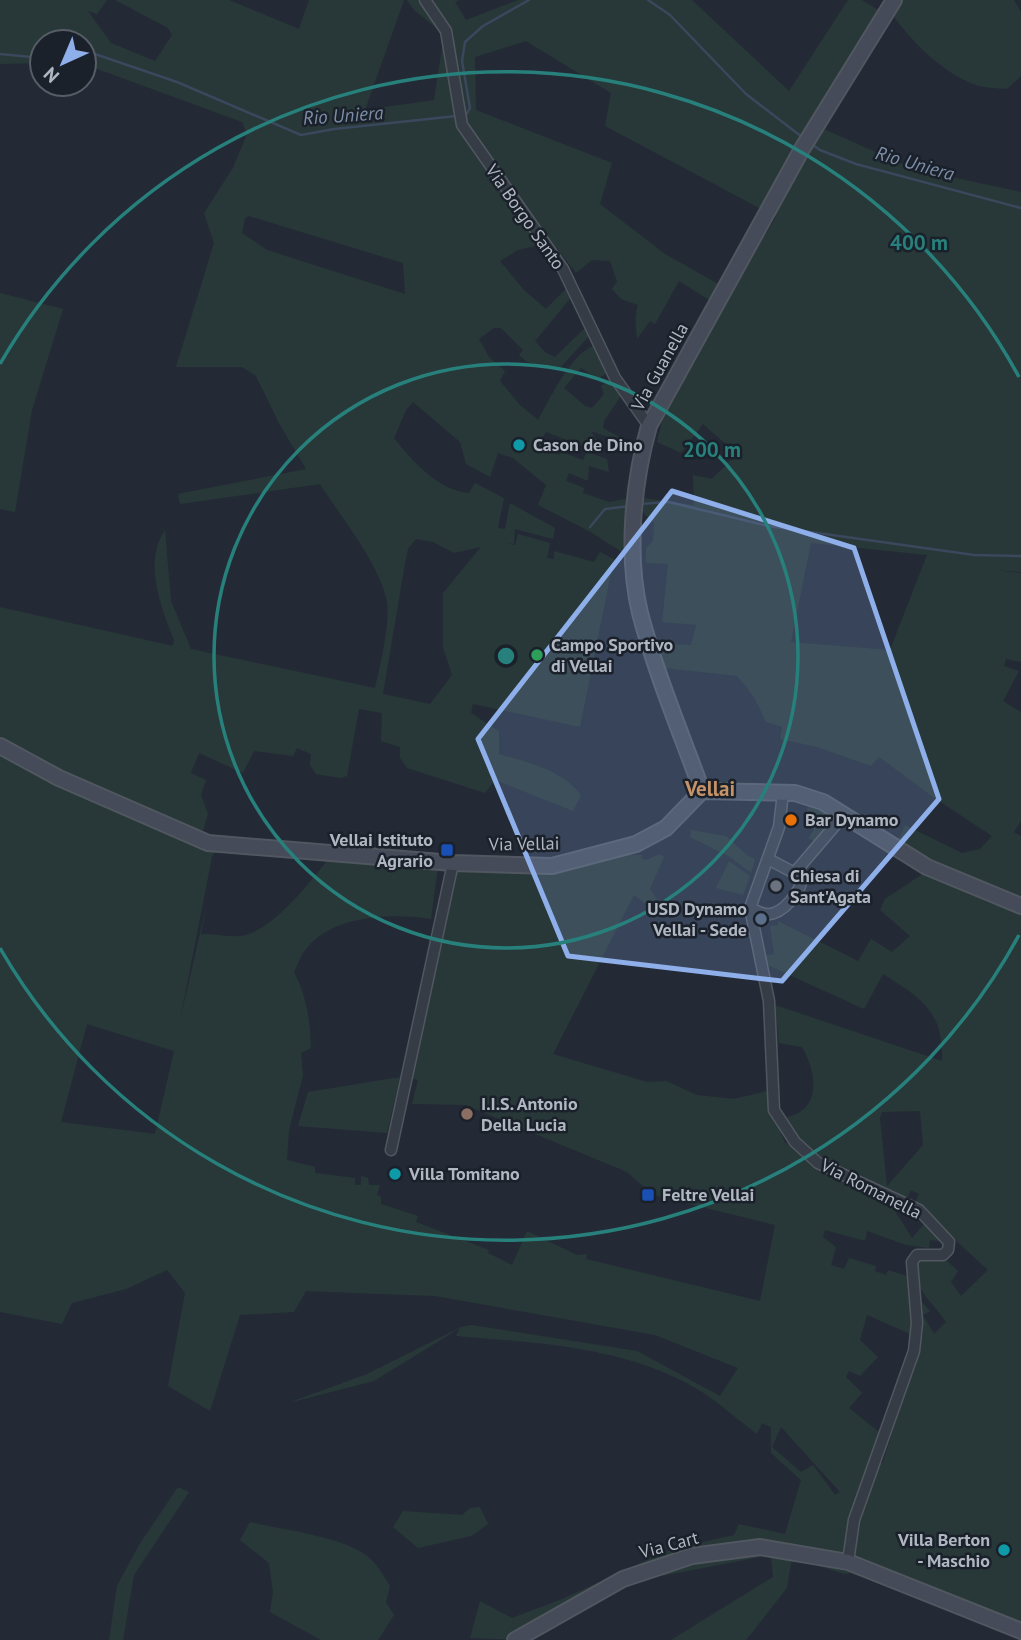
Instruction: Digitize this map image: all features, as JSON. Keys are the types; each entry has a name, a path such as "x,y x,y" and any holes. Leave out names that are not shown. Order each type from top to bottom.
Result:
{"street":[{"name":"Via Borgo Santo","path":"425,0 446,32 461,122 562,269 615,378 649,426"},
{"name":"Via Guanella","path":"702,791 640,611 634,562 636,504 642,449 649,426 802,149 894,0"},
{"name":"Via Vellai","path":"0,746 59,778 208,843 453,863 552,866 625,848 657,835 702,791"},
{"path":"702,791 783,793 823,802 927,867 1021,906"},
{"path":"768,859 796,871 802,877 802,884 784,907 768,915 750,908 779,827 783,793"},
{"path":"796,871 844,815"},
{"path":"391,1150 453,863"},
{"name":"Via Romanella","path":"750,908 769,1001 774,1110 795,1142 818,1163 919,1210 949,1242 948,1251 943,1255 917,1255 912,1262 916,1323 914,1351 854,1521 848,1562"},
{"name":"Via Cart","path":"515,1640 623,1578 692,1556 760,1547 848,1562 1021,1631"}],"highlighted area":[{"path":"672,491 854,548 939,799 782,981 568,956 478,739"}],"shaded area":[{"path":"0,0 107,0 97,14 88,11 111,43 155,61 172,35 168,28 115,0 229,0 299,29 309,0 404,0 365,110 434,100 444,34 414,10 407,0 459,0 455,2 466,20 518,0 692,0 789,91 848,0 862,0 880,11 819,127 914,169 1021,192 1021,572 994,570 1021,573 1021,662 1006,659 1004,666 1019,671 1003,701 1021,712 1021,821 1014,832 1021,836 1021,903 960,879 897,843 905,825 962,853 980,849 992,836 879,757 871,766 817,747 780,739 782,727 766,722 754,697 737,676 665,668 659,643 691,645 696,625 662,622 668,564 646,563 646,548 653,541 654,523 642,512 643,498 694,505 693,475 712,479 737,454 703,424 681,453 657,442 665,410 699,354 713,320 776,217 605,126 611,93 526,41 475,57 476,110 612,163 600,204 665,254 720,285 711,301 679,281 655,324 650,321 637,339 638,305 621,299 612,289 617,281 610,261 592,260 576,273 552,242 518,250 500,261 524,290 546,309 568,287 573,295 535,341 546,353 555,357 588,325 590,335 559,369 527,362 519,355 523,350 501,328 494,328 479,339 489,357 505,371 500,381 520,405 538,420 576,358 593,346 598,348 610,371 598,379 581,368 564,388 585,406 592,408 604,394 601,386 614,379 623,393 604,421 603,428 637,447 591,431 600,446 589,442 587,448 546,432 540,442 542,447 560,455 561,452 583,460 587,452 607,459 609,472 589,466 588,481 569,473 566,481 584,488 583,493 609,502 632,498 630,505 620,507 630,507 626,552 538,505 546,485 513,458 498,453 490,477 466,464 460,442 413,402 406,410 394,438 417,465 447,487 469,493 475,483 504,498 498,528 505,529 510,503 555,528 553,539 515,529 514,544 506,543 515,545 518,534 550,543 547,558 554,559 554,551 594,562 600,552 617,561 611,573 580,727 473,704 471,713 499,731 499,754 544,768 573,786 581,795 573,811 495,780 485,793 407,768 400,758 400,747 381,741 382,713 359,709 347,776 340,778 316,774 310,765 311,754 297,748 293,756 254,751 243,773 199,753 191,773 206,780 201,795 208,814 203,831 184,830 0,743 0,607 173,646 174,640 156,585 155,556 165,530 171,601 191,649 375,688 388,617 386,597 374,568 320,484 180,504 178,494 306,469 256,376 242,367 176,367 214,243 204,213 233,168 247,134 242,122 98,69 98,28 28,28 28,63 0,64","holes":["249,216 403,263 405,294 267,250 242,233 245,218","416,539 433,542 454,553 481,547 443,593 443,647 452,675 430,704 383,694 405,563 408,549","811,543 927,555 890,650 791,642"]},
{"path":"903,0 1014,0 1021,12 1021,76 1007,89 979,86 955,75 921,48 894,17"},
{"path":"0,293 63,309 32,410 15,512 0,509"},
{"path":"0,749 217,848 212,857 180,1020 207,903 201,934 239,936 251,933 277,917 329,858 438,867 431,919 399,916 348,923 318,937 301,956 294,972 307,1009 311,1048 301,1053 303,1075 289,1130 287,1160 315,1167 315,1173 355,1178 355,1185 361,1185 361,1176 368,1178 369,1185 380,1185 377,1195 381,1197 381,1204 418,1216 416,1222 489,1250 488,1253 512,1265 527,1231 577,1255 587,1254 586,1259 760,1301 775,1225 653,1195 627,1172 465,1105 412,1104 418,1080 411,1078 455,869 599,858 603,861 618,855 643,855 641,858 646,860 660,854 664,857 650,889 661,905 647,905 634,895 553,1054 647,1082 666,1081 697,1095 734,1099 767,1091 769,1104 785,1143 789,1142 820,1172 900,1206 896,1213 912,1238 926,1222 946,1242 930,1240 929,1248 906,1245 867,1231 865,1241 825,1230 823,1237 836,1247 831,1265 844,1269 849,1258 876,1266 875,1271 886,1275 888,1270 910,1277 915,1336 867,1315 860,1340 878,1357 860,1376 849,1371 846,1377 862,1393 849,1408 884,1436 873,1469 883,1462 923,1332 918,1297 930,1311 923,1315 934,1334 946,1322 918,1284 915,1275 919,1256 946,1260 958,1271 951,1282 961,1296 988,1270 915,1203 919,1194 911,1190 907,1198 874,1189 818,1161 782,1118 795,1115 804,1109 813,1091 813,1080 802,1047 779,1043 775,1005 942,1061 939,1030 928,1008 919,999 883,974 864,1009 763,963 762,956 774,954 770,926 778,925 778,921 858,961 871,939 892,952 910,936 880,910 885,899 924,873 987,902 1021,913 1021,1624 878,1569 844,1574 792,1557 787,1588 746,1640 671,1640 773,1577 771,1555 646,1579 613,1590 528,1640 470,1638 480,1601 512,1618 562,1599 671,1549 734,1535 739,1524 785,1534 801,1480 771,1453 771,1427 762,1423 757,1434 701,1391 636,1362 547,1344 456,1336 460,1328 374,1381 288,1403 367,1374 461,1327 471,1325 637,1351 720,1396 738,1368 655,1335 435,1296 306,1291 294,1312 240,1315 210,1411 168,1386 185,1293 167,1270 126,1289 72,1303 62,1324 0,1312","holes":["87,1024 174,1051 155,1134 61,1122","920,1111 923,1145 887,1186 880,1118 882,1112","781,1427 840,1492 835,1495 813,1465 801,1472 772,1447"]},
{"path":"808,806 836,817 816,842 808,838 814,830 804,822"},
{"path":"691,830 726,836 755,859 751,873 730,857 690,837"},
{"path":"729,861 750,876 743,895 716,888"},
{"path":"400,1077 387,1133 298,1126 308,1092"},
{"path":"178,1487 189,1492 134,1575 123,1640 109,1640 117,1586 139,1545"},
{"path":"480,1507 488,1524 471,1536 418,1548 393,1527 403,1511 462,1515 470,1508"},
{"path":"250,1522 326,1538 355,1548 370,1558 390,1586 386,1602 394,1615 378,1640 321,1640 270,1612 273,1592 269,1563 240,1540"}],"waterway":[{"name":"Rio Uniera","path":"98,55 177,82 301,135 466,115 470,108 462,61 465,42 483,26 529,0"},
{"name":"Rio Uniera","path":"648,0 670,15 746,94 802,137"},
{"name":"Rio Uniera","path":"0,54 28,57"},
{"name":"Rio Uniera","path":"810,143 820,150 856,164 1021,208"},
{"path":"640,504 669,502 768,526 974,555 1021,556"},
{"path":"590,527 605,509 630,506"}],"place":[{"name":"Cason de Dino","path":"519,445"},
{"name":"Campo Sportivo di Vellai","path":"537,655"},
{"name":"Bar Dynamo","path":"791,820"},
{"name":"Vellai Istituto Agrario","path":"447,850"},
{"name":"Chiesa di Sant'Agata","path":"776,886"},
{"name":"USD Dynamo Vellai - Sede","path":"761,919"},
{"name":"I.I.S. Antonio Della Lucia","path":"467,1114"},
{"name":"Villa Tomitano","path":"395,1174"},
{"name":"Feltre Vellai","path":"648,1195"},
{"name":"Villa Berton - Maschio","path":"1004,1550"}],"district":[{"name":"Vellai","path":"710,789"}]}
